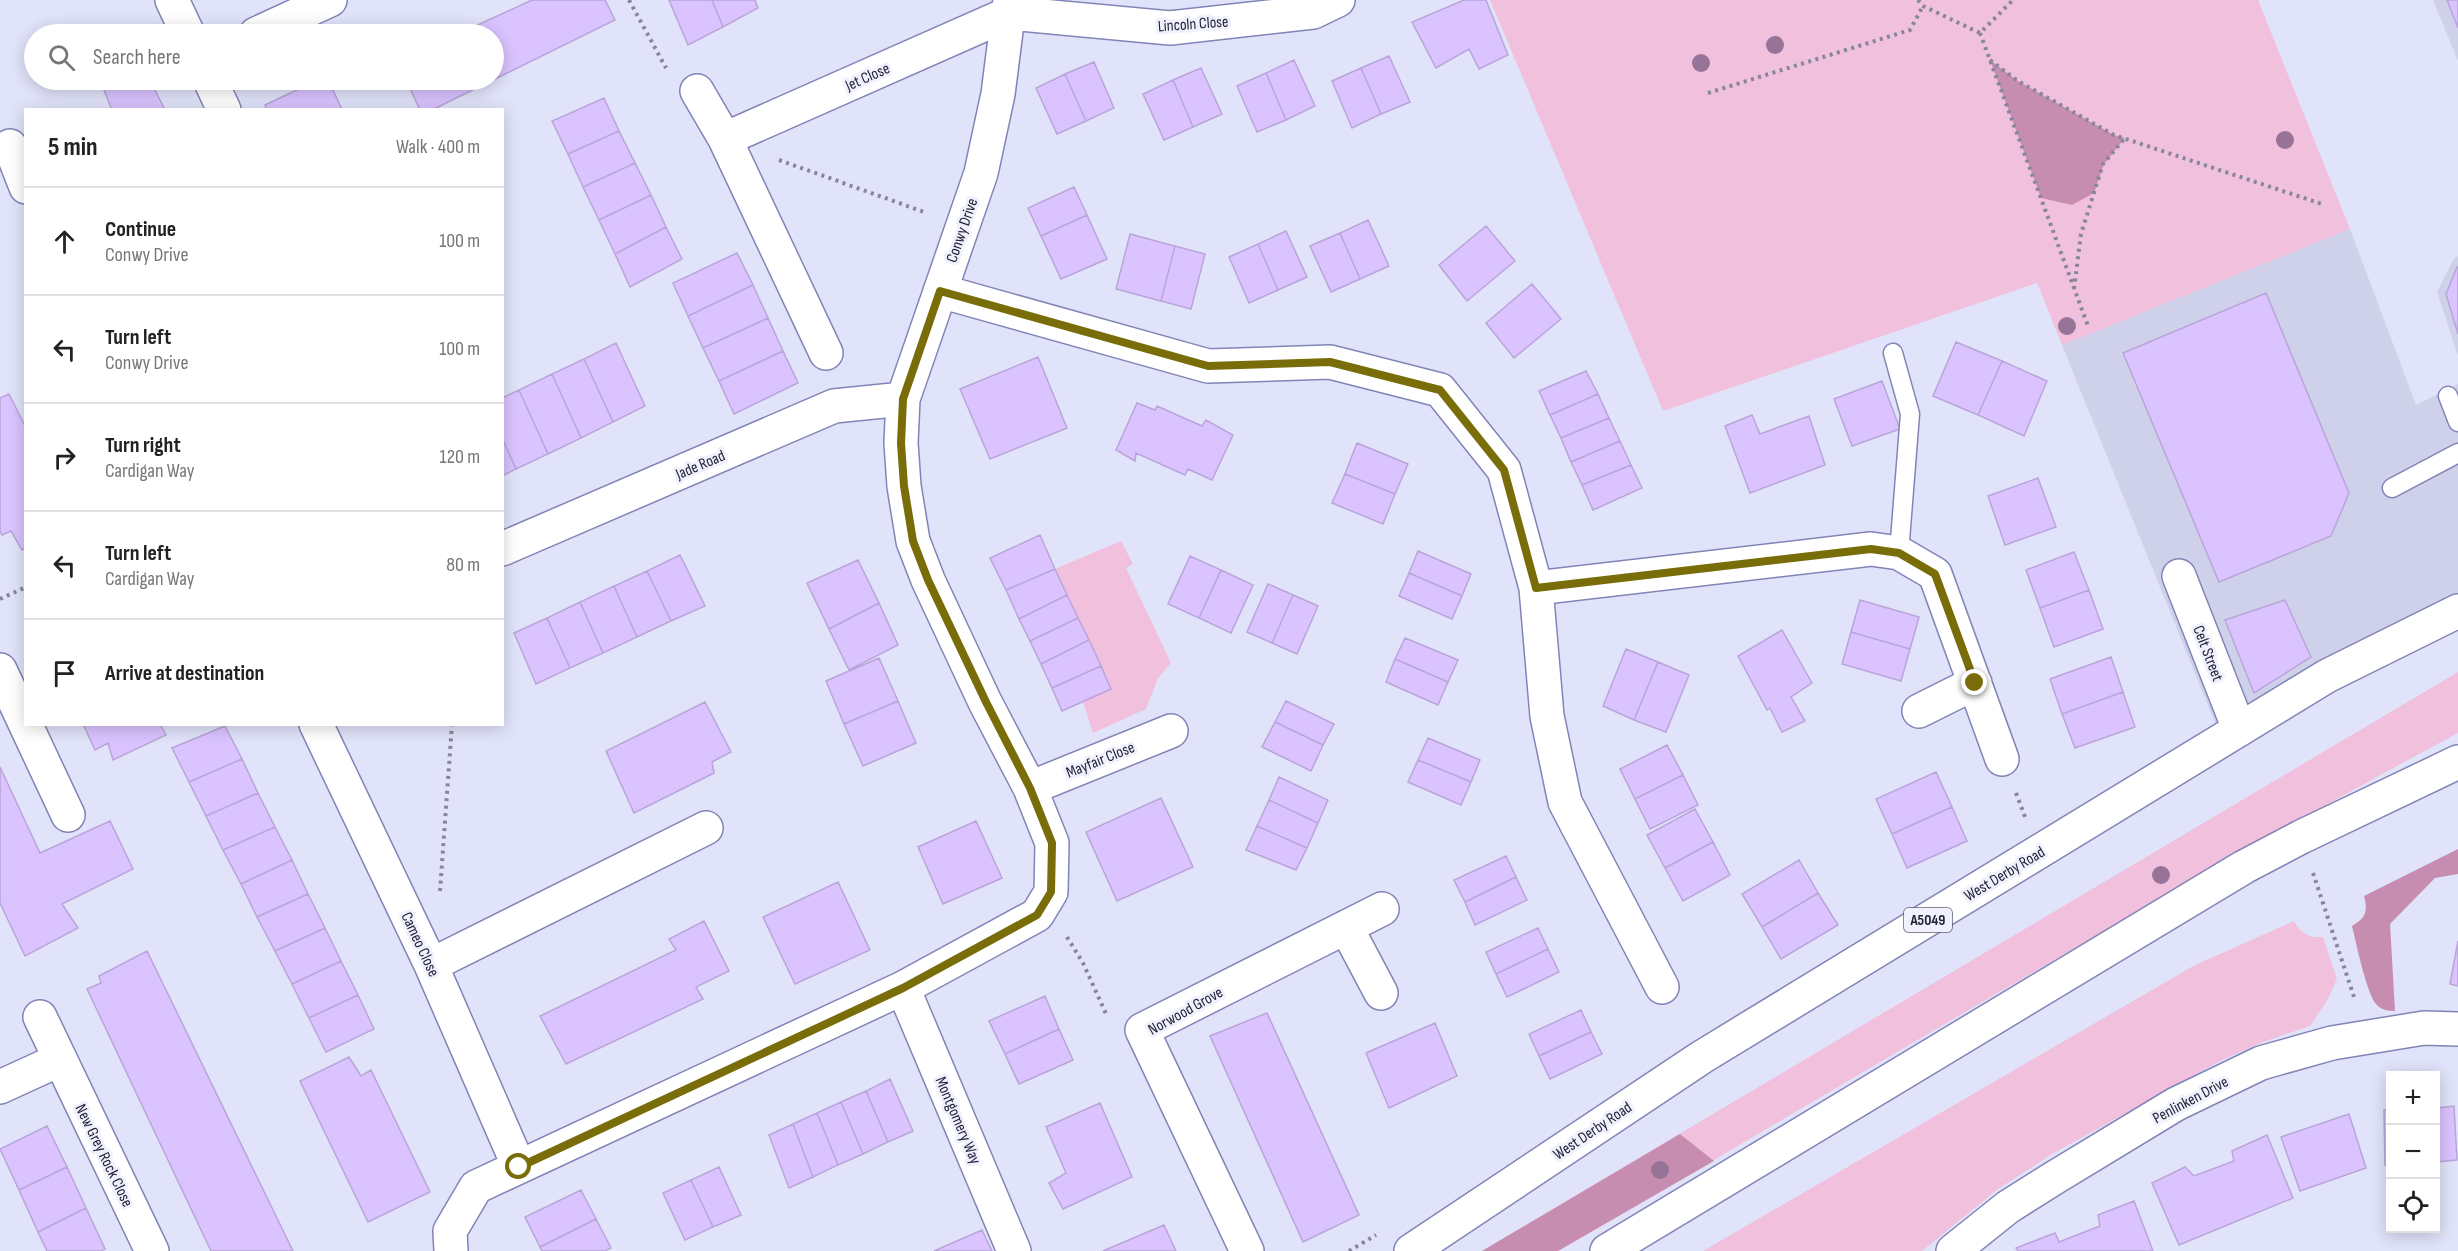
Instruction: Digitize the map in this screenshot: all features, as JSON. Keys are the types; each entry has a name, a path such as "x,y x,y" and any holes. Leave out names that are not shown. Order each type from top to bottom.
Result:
{"main road":[{"path":"172,0 183,24"},
{"path":"278,24 330,0"},
{"name":"Lincoln Close","path":"1010,6 1170,28 1312,12 1338,0"},
{"name":"Jet Close","path":"725,139 1010,6"},
{"name":"Conwy Drive","path":"451,1251 450,1230 476,1187 903,988 1037,915 1051,892 1052,843 1030,788 937,601 913,541 904,486 901,443 903,399 981,172 998,94 1010,6"},
{"path":"215,90 223,108"},
{"path":"697,91 725,139 826,353"},
{"path":"10,146 24,182"},
{"path":"940,291 1208,366 1330,362 1440,390 1504,470 1536,588 1547,716 1565,802 1662,987"},
{"name":"Jade Road","path":"504,548 834,406 903,399"},
{"path":"1536,588 1871,549 1899,553 1935,574 2002,759"},
{"name":"Celt Street","path":"2179,576 2239,729"},
{"name":"West Derby Road","path":"1411,1251 1702,1057 2327,676 2458,610"},
{"path":"0,670 24,722"},
{"path":"1919,711 1975,683"},
{"path":"26,726 68,816"},
{"name":"Cameo Close","path":"317,726 431,965 519,1167"},
{"name":"Mayfair Close","path":"1030,788 1171,731"},
{"path":"1607,1251 2244,867 2301,837 2458,762"},
{"path":"431,965 706,828"},
{"name":"Norwood Grove","path":"1247,1251 1142,1030 1382,909"},
{"path":"1346,927 1381,993"},
{"name":"Montgomery Way","path":"903,988 1014,1251"},
{"name":"New Grey Rock Close","path":"40,1017 152,1251"},
{"name":"Penlinken Drive","path":"1953,1251 2008,1207 2176,1104 2262,1063 2332,1043 2424,1028 2458,1029"},
{"path":"0,1087 59,1060"}],"lane":[{"path":"1893,353 1910,414 1899,553"},
{"path":"2448,396 2458,422"},
{"path":"2392,488 2458,453"}],"path":[{"path":"629,0 672,78 697,91"},
{"path":"1918,0 1923,6 1980,33 2088,326"},
{"path":"1980,33 2013,0"},
{"path":"1708,93 1910,30 1923,6"},
{"path":"1990,60 2018,81 2114,135 2325,205"},
{"path":"2074,290 2081,234 2103,164 2125,138"},
{"path":"772,158 936,216"},
{"path":"0,599 24,588"},
{"path":"439,901 452,726"},
{"path":"2002,759 2038,852"},
{"path":"2301,837 2368,1037"},
{"path":"1061,929 1083,963 1110,1023"}],"shaded area":[{"path":"1490,0 2258,0 2350,229 2062,345 2037,283 1663,411"},
{"path":"2433,0 2458,0 2458,61"},
{"path":"1990,60 2018,81 2114,135 2125,138 2104,164 2094,193 2072,205 2041,198"},
{"path":"2350,229 2416,405 2458,384 2458,611 2222,740 2062,345"},
{"path":"2458,256 2458,356 2437,292 2454,258"},
{"path":"1121,541 1133,564 1126,568 1171,663 1158,678 1146,709 1093,733 1083,702 1111,689 1055,569"},
{"path":"2458,672 2458,733 2118,923 1558,1251 1482,1251"},
{"path":"2458,849 2458,874 2435,878 2390,924 2395,1011 2381,1008 2373,1000 2369,991 2352,926 2365,914 2364,896"},
{"path":"2294,921 2305,934 2323,937 2337,979 2328,999 2310,1026 2263,1042 2220,1061 2052,1154 1998,1189 1922,1251 1703,1251 2195,965"},
{"path":"1680,1134 1714,1161 1558,1251 1482,1251"}],"building":[{"path":"532,0 605,0 615,20 504,75 504,24 480,24"},
{"path":"669,0 712,0 723,27 688,45"},
{"path":"712,0 755,0 758,8 723,27"},
{"path":"1464,0 1486,0 1508,55 1479,69 1469,49 1436,68 1412,22"},
{"path":"2447,0 2458,0 2458,28"},
{"path":"1389,56 1410,102 1381,114 1361,68"},
{"path":"1294,60 1315,106 1286,120 1266,73"},
{"path":"1094,62 1114,108 1086,121 1065,74"},
{"path":"1201,68 1222,114 1193,127 1173,80"},
{"path":"1361,68 1381,114 1352,128 1332,81"},
{"path":"1266,73 1286,120 1257,132 1237,86"},
{"path":"1065,74 1086,121 1057,134 1036,88"},
{"path":"1173,80 1193,127 1164,140 1143,94"},
{"path":"104,90 155,90 164,108 111,108"},
{"path":"297,90 333,90 342,108 266,108 265,105"},
{"path":"411,90 473,90 436,108 419,108"},
{"path":"604,98 619,131 568,154 552,121"},
{"path":"619,131 635,163 583,187 568,154"},
{"path":"635,163 651,195 599,220 583,187"},
{"path":"1074,187 1087,215 1041,236 1028,208"},
{"path":"651,195 666,227 615,254 599,220"},
{"path":"1087,215 1107,259 1061,279 1041,236"},
{"path":"1368,220 1389,266 1360,279 1340,233"},
{"path":"1486,226 1515,261 1467,301 1439,265"},
{"path":"666,227 682,259 630,287 615,254"},
{"path":"1286,231 1307,277 1278,290 1258,244"},
{"path":"1340,233 1360,279 1331,292 1310,246"},
{"path":"1130,234 1175,246 1161,301 1116,289"},
{"path":"1258,244 1278,290 1249,303 1229,257"},
{"path":"1175,246 1205,254 1191,309 1161,301"},
{"path":"737,253 753,285 688,316 673,283"},
{"path":"2458,267 2458,334 2446,294"},
{"path":"1532,284 1561,319 1514,358 1486,323"},
{"path":"753,285 768,318 703,348 688,316"},
{"path":"2266,293 2349,493 2331,536 2219,582 2123,353"},
{"path":"768,318 783,351 719,381 703,348"},
{"path":"1956,342 2002,361 1978,415 1933,396"},
{"path":"616,343 645,406 613,422 584,359"},
{"path":"783,351 798,383 734,414 719,381"},
{"path":"1038,357 1067,428 990,459 960,389"},
{"path":"584,359 613,422 581,438 552,374"},
{"path":"2002,361 2047,381 2024,436 1978,415"},
{"path":"1586,371 1598,394 1550,415 1539,391"},
{"path":"552,374 581,438 548,454 519,390"},
{"path":"1882,381 1900,429 1852,446 1834,399"},
{"path":"519,390 548,454 516,469 504,442 504,397"},
{"path":"9,394 24,424 24,549 22,550 11,531 2,535 0,531 0,398"},
{"path":"1598,394 1609,418 1561,438 1550,415"},
{"path":"1137,403 1155,410 1157,406 1202,426 1206,420 1233,435 1212,480 1188,469 1185,475 1136,453 1135,461 1116,450"},
{"path":"1752,415 1760,434 1809,416 1825,465 1750,493 1725,426"},
{"path":"1609,418 1620,441 1571,462 1561,438"},
{"path":"1620,441 1631,465 1582,485 1571,462"},
{"path":"504,442 516,469 504,475"},
{"path":"1357,443 1408,464 1395,494 1345,474"},
{"path":"1631,465 1642,488 1593,510 1582,485"},
{"path":"1345,474 1395,494 1383,524 1332,503"},
{"path":"2038,478 2056,527 2005,545 1988,496"},
{"path":"1040,535 1055,569 1006,590 990,558"},
{"path":"1418,551 1471,574 1462,596 1409,573"},
{"path":"2074,552 2089,590 2040,608 2026,570"},
{"path":"680,555 705,606 671,621 647,571"},
{"path":"1190,556 1221,570 1199,618 1168,604"},
{"path":"858,560 879,603 829,629 807,583"},
{"path":"1055,569 1067,595 1019,619 1006,590"},
{"path":"1221,570 1253,585 1231,633 1199,618"},
{"path":"647,571 671,621 637,637 614,586"},
{"path":"1409,573 1462,596 1452,619 1399,596"},
{"path":"1268,584 1293,595 1272,643 1247,632"},
{"path":"614,586 637,637 603,653 580,602"},
{"path":"2089,590 2103,629 2054,647 2040,608"},
{"path":"1067,595 1078,618 1030,641 1019,619"},
{"path":"1293,595 1318,606 1297,654 1272,643"},
{"path":"1860,600 1919,617 1910,649 1851,632"},
{"path":"2285,600 2311,657 2254,693 2225,620"},
{"path":"580,602 603,653 570,668 547,618"},
{"path":"879,603 898,645 849,670 829,629"},
{"path":"547,618 570,668 536,684 514,633"},
{"path":"1078,618 1089,640 1041,664 1030,641"},
{"path":"1782,630 1812,683 1791,697 1805,721 1782,732 1770,708 1767,710 1738,656"},
{"path":"1851,632 1910,649 1901,681 1842,664"},
{"path":"1405,638 1458,660 1448,682 1395,659"},
{"path":"1089,640 1101,666 1052,688 1041,664"},
{"path":"1626,649 1658,662 1634,720 1603,706"},
{"path":"2111,657 2123,692 2062,714 2050,679"},
{"path":"879,658 898,701 844,724 826,681"},
{"path":"1395,659 1448,682 1438,705 1386,682"},
{"path":"1658,662 1689,675 1666,732 1634,720"},
{"path":"1101,666 1111,689 1062,711 1052,688"},
{"path":"2123,692 2135,727 2075,748 2062,714"},
{"path":"898,701 916,743 863,766 844,724"},
{"path":"1286,701 1334,724 1323,745 1275,722"},
{"path":"705,702 731,752 712,762 714,773 634,813 606,751"},
{"path":"1275,722 1323,745 1311,771 1262,747"},
{"path":"84,726 161,726 166,735 113,760 108,743 95,750"},
{"path":"225,726 242,759 189,782 172,748"},
{"path":"1428,738 1480,760 1471,782 1418,760"},
{"path":"1667,745 1683,775 1635,799 1620,769"},
{"path":"242,759 258,793 206,816 189,782"},
{"path":"1418,760 1471,782 1461,805 1408,782"},
{"path":"0,767 40,853 110,821 133,869 62,904 78,928 25,956 0,903"},
{"path":"1936,772 1952,807 1892,834 1876,799"},
{"path":"1683,775 1698,805 1650,829 1635,799"},
{"path":"1279,777 1328,800 1318,823 1269,800"},
{"path":"258,793 275,827 223,850 206,816"},
{"path":"1161,798 1193,867 1117,901 1086,832"},
{"path":"1269,800 1318,823 1307,848 1257,826"},
{"path":"1952,807 1967,841 1907,868 1892,834"},
{"path":"1695,809 1713,842 1665,868 1647,835"},
{"path":"976,821 1002,878 943,904 918,847"},
{"path":"1257,826 1307,848 1296,870 1246,850"},
{"path":"275,827 292,860 241,884 223,850"},
{"path":"1713,842 1730,875 1683,901 1665,868"},
{"path":"1506,856 1516,877 1465,902 1454,880"},
{"path":"292,860 308,894 257,917 241,884"},
{"path":"1799,860 1818,893 1762,927 1742,894"},
{"path":"1516,877 1527,900 1475,925 1465,902"},
{"path":"838,882 870,950 795,984 763,917"},
{"path":"1818,893 1838,925 1781,959 1762,927"},
{"path":"308,894 325,928 275,951 257,917"},
{"path":"704,921 729,971 696,987 703,999 566,1064 540,1016 676,950 669,939"},
{"path":"325,928 341,961 292,984 275,951"},
{"path":"1538,928 1548,949 1496,974 1486,952"},
{"path":"2458,941 2458,986 2450,984"},
{"path":"1548,949 1559,972 1507,997 1496,974"},
{"path":"147,951 293,1251 211,1251 87,989 101,983 99,976"},
{"path":"341,961 358,995 309,1018 292,984"},
{"path":"358,995 374,1029 326,1052 309,1018"},
{"path":"1045,996 1059,1029 1005,1054 989,1021"},
{"path":"1581,1010 1591,1032 1539,1056 1529,1034"},
{"path":"1267,1013 1359,1215 1303,1242 1210,1036"},
{"path":"1435,1023 1457,1076 1389,1108 1366,1053"},
{"path":"1059,1029 1073,1060 1019,1084 1005,1054"},
{"path":"1591,1032 1602,1054 1550,1079 1539,1056"},
{"path":"349,1057 361,1076 371,1070 430,1192 368,1222 300,1081"},
{"path":"890,1079 913,1131 888,1142 866,1091"},
{"path":"866,1091 888,1142 863,1154 841,1102"},
{"path":"841,1102 863,1154 838,1165 817,1113"},
{"path":"1100,1103 1132,1177 1063,1209 1049,1183 1066,1173 1046,1127"},
{"path":"2454,1106 2457,1160 2440,1162 2440,1108"},
{"path":"2384,1110 2386,1110 2386,1165"},
{"path":"817,1113 838,1165 813,1177 793,1124"},
{"path":"2349,1114 2366,1168 2300,1191 2281,1137"},
{"path":"793,1124 813,1177 789,1188 769,1135"},
{"path":"47,1126 67,1167 19,1190 0,1149"},
{"path":"2267,1135 2293,1198 2179,1245 2152,1183 2185,1167 2194,1176 2234,1161 2232,1151"},
{"path":"67,1167 86,1208 38,1232 19,1190"},
{"path":"719,1167 741,1215 713,1227 691,1180"},
{"path":"691,1180 713,1227 685,1240 663,1193"},
{"path":"581,1190 596,1219 540,1247 525,1217"},
{"path":"2134,1201 2153,1251 2018,1251 2016,1248 2055,1233 2059,1242 2100,1226 2098,1215"},
{"path":"86,1208 105,1249 101,1251 47,1251 38,1232"},
{"path":"596,1219 611,1248 605,1251 542,1251 540,1247"},
{"path":"1164,1225 1176,1251 1103,1251"},
{"path":"982,1230 992,1251 934,1251"}],"route":[{"path":"519,1167 903,988 1037,915 1051,892 1052,843 1030,788 928,580 913,541 904,486 901,443 903,399 940,291 1208,366 1330,362 1440,390 1504,470 1536,588 1871,549 1899,553 1935,574 1975,683"}]}
